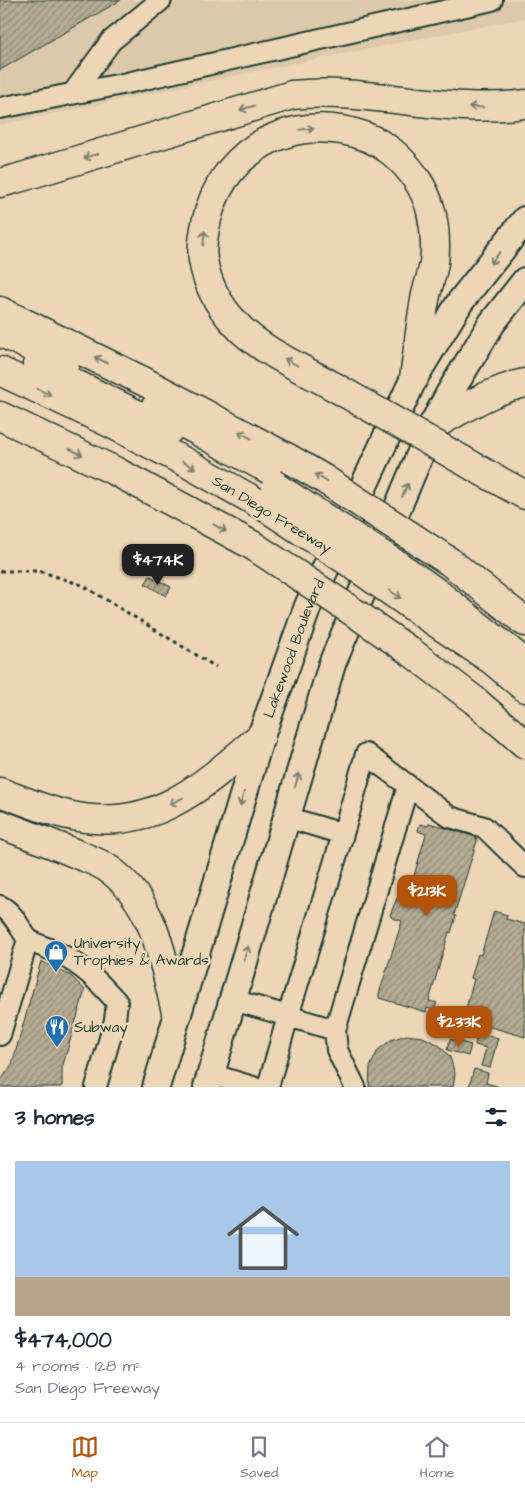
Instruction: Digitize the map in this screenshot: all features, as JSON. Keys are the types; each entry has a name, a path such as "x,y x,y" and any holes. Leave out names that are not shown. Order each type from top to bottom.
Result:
{"highway":[{"path":"0,182 15,180 292,95 316,92 489,108 525,104"},
{"path":"414,378 425,299 434,264 436,235 431,209 417,179 399,158 384,146 367,137 331,128 309,128 278,135 246,155 233,167 220,186 210,208 204,233 203,258 214,296 236,325 252,339 525,494"},
{"name":"San Diego Freeway","path":"0,311 143,380 278,482 349,562 438,588 522,619"},
{"path":"0,332 135,397 278,482"},
{"path":"0,347 232,462 278,482"},
{"name":"San Diego Freeway","path":"0,371 110,423 187,463 278,482 341,490 438,588 493,661 525,688"},
{"path":"432,426 493,393 525,383"},
{"path":"0,416 115,471 252,546 358,614 411,652 474,700 525,744"},
{"path":"438,588 505,630 525,647"},
{"path":"438,588 525,663"},
{"path":"0,792 45,809 84,818 105,820 136,816 158,810 181,800 216,774 261,736"},
{"path":"0,824 109,869 126,884 148,915 177,1016"}],"main road":[{"name":"Lakewood Boulevard","path":"156,1087 261,736 308,606 414,378 460,302 525,220"},
{"path":"209,1081 332,664 432,426 492,323 525,281"}],"lane":[{"path":"73,93 110,42 161,0"},
{"path":"0,108 145,79 454,4 492,0"},
{"path":"268,1087 366,754 450,817 484,827 525,867"},
{"path":"355,1087 337,1050 335,1030 408,786"},
{"path":"286,817 343,834"},
{"path":"0,906 5,908 22,928 28,939 58,952 88,971 117,1002 115,1020 96,1087"},
{"path":"0,1035 28,939"},
{"path":"233,1000 335,1030"},
{"path":"209,1081 253,1087"}],"path":[{"path":"0,571 39,571 82,585 216,667"}],"shaded area":[{"path":"0,0 525,0 525,18 257,71 0,125"}],"building":[{"path":"0,0 121,0 0,70"},
{"path":"150,576 171,587 166,596 145,584"},
{"path":"429,823 476,837 477,841 454,915 456,916 451,933 449,932 429,1001 437,1003 434,1010 427,1008 426,1012 379,998 379,994 402,921 392,918 390,915 397,898 407,900 426,834 418,831 420,824 428,826"},
{"path":"494,911 507,915 506,919 525,924 525,1037 477,1023 476,1026 472,1025 468,1039 457,1036 458,1030 464,1031 466,1024 462,1023 474,979 471,978 478,954 481,955"},
{"path":"41,961 71,976 85,990 62,1068 62,1087 0,1087 0,1082 12,1064"},
{"path":"478,1032 498,1038 490,1068 481,1066 486,1048 475,1045"},
{"path":"406,1035 423,1037 439,1045 450,1057 455,1074 453,1087 369,1087 370,1067 378,1050 391,1040"},
{"path":"450,1039 471,1045 468,1056 447,1050"},
{"path":"474,1069 488,1073 486,1083 500,1087 469,1087"}],"place":[{"name":"University Trophies & Awards","path":"56,973"},
{"name":"Subway","path":"57,1048"}]}
